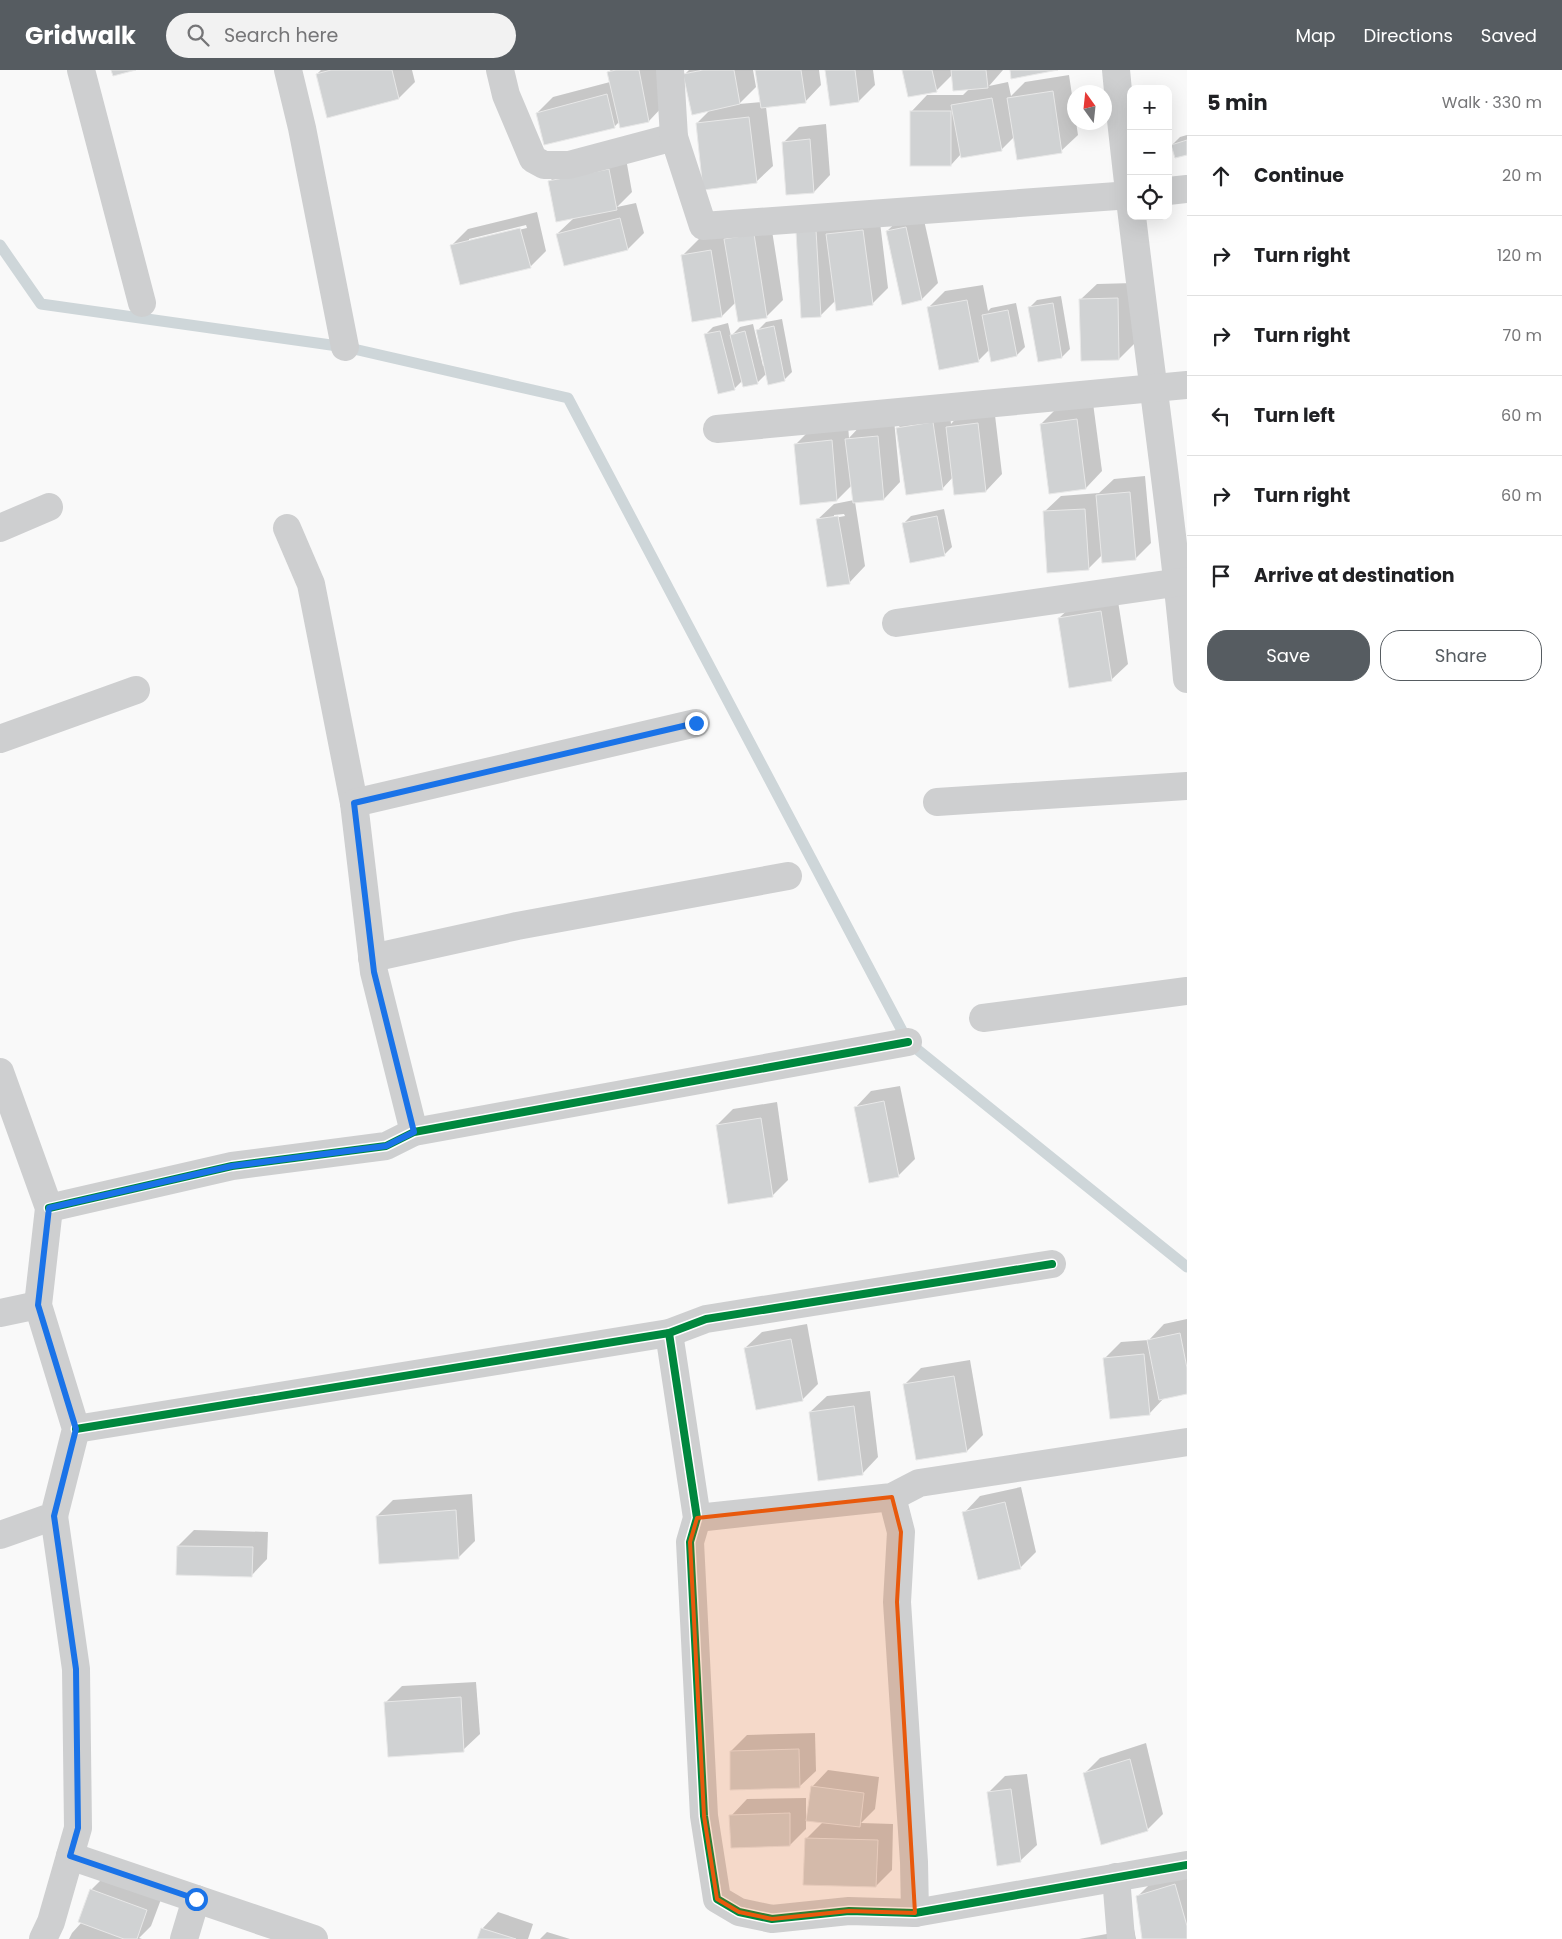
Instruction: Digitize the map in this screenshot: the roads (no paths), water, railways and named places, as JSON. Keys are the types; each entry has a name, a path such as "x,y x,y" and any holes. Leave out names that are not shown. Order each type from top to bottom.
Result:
{"street":[{"path":"81,70 142,303"},
{"path":"288,70 302,128 345,347"},
{"path":"500,70 506,95 533,159 544,166 569,165 674,137"},
{"path":"670,70 674,137 703,226 1127,195"},
{"path":"1116,70 1127,176"},
{"path":"1172,191 1187,189"},
{"path":"1132,220 1153,388 1183,581 1187,680"},
{"path":"716,430 1187,385"},
{"path":"0,528 49,507"},
{"path":"287,528 311,584 354,803 374,972 414,1132"},
{"path":"896,623 1183,581"},
{"path":"0,738 136,690"},
{"path":"354,803 696,723"},
{"path":"937,802 1187,786"},
{"path":"372,958 518,926 788,876"},
{"path":"983,1018 1187,990"},
{"path":"49,1208 232,1166 386,1146 414,1132 908,1042"},
{"path":"0,1072 49,1208 38,1305 76,1429 54,1516 76,1669 78,1828 51,1922 43,1939"},
{"path":"76,1429 668,1332 706,1319 1052,1264"},
{"path":"0,1313 38,1305"},
{"path":"668,1332 697,1518 690,1542 704,1816 717,1900 739,1912 772,1919 849,1911 915,1913 1187,1864"},
{"path":"697,1518 892,1497 919,1484 1187,1442"},
{"path":"892,1497 901,1532 897,1602 914,1862 915,1913"},
{"path":"0,1535 54,1516"},
{"path":"70,1856 314,1939"},
{"path":"1116,1877 1121,1939"},
{"path":"184,1939 196,1899"}],"waterway":[{"path":"0,245 41,304 345,347 568,398 908,1042 1187,1267"}]}
